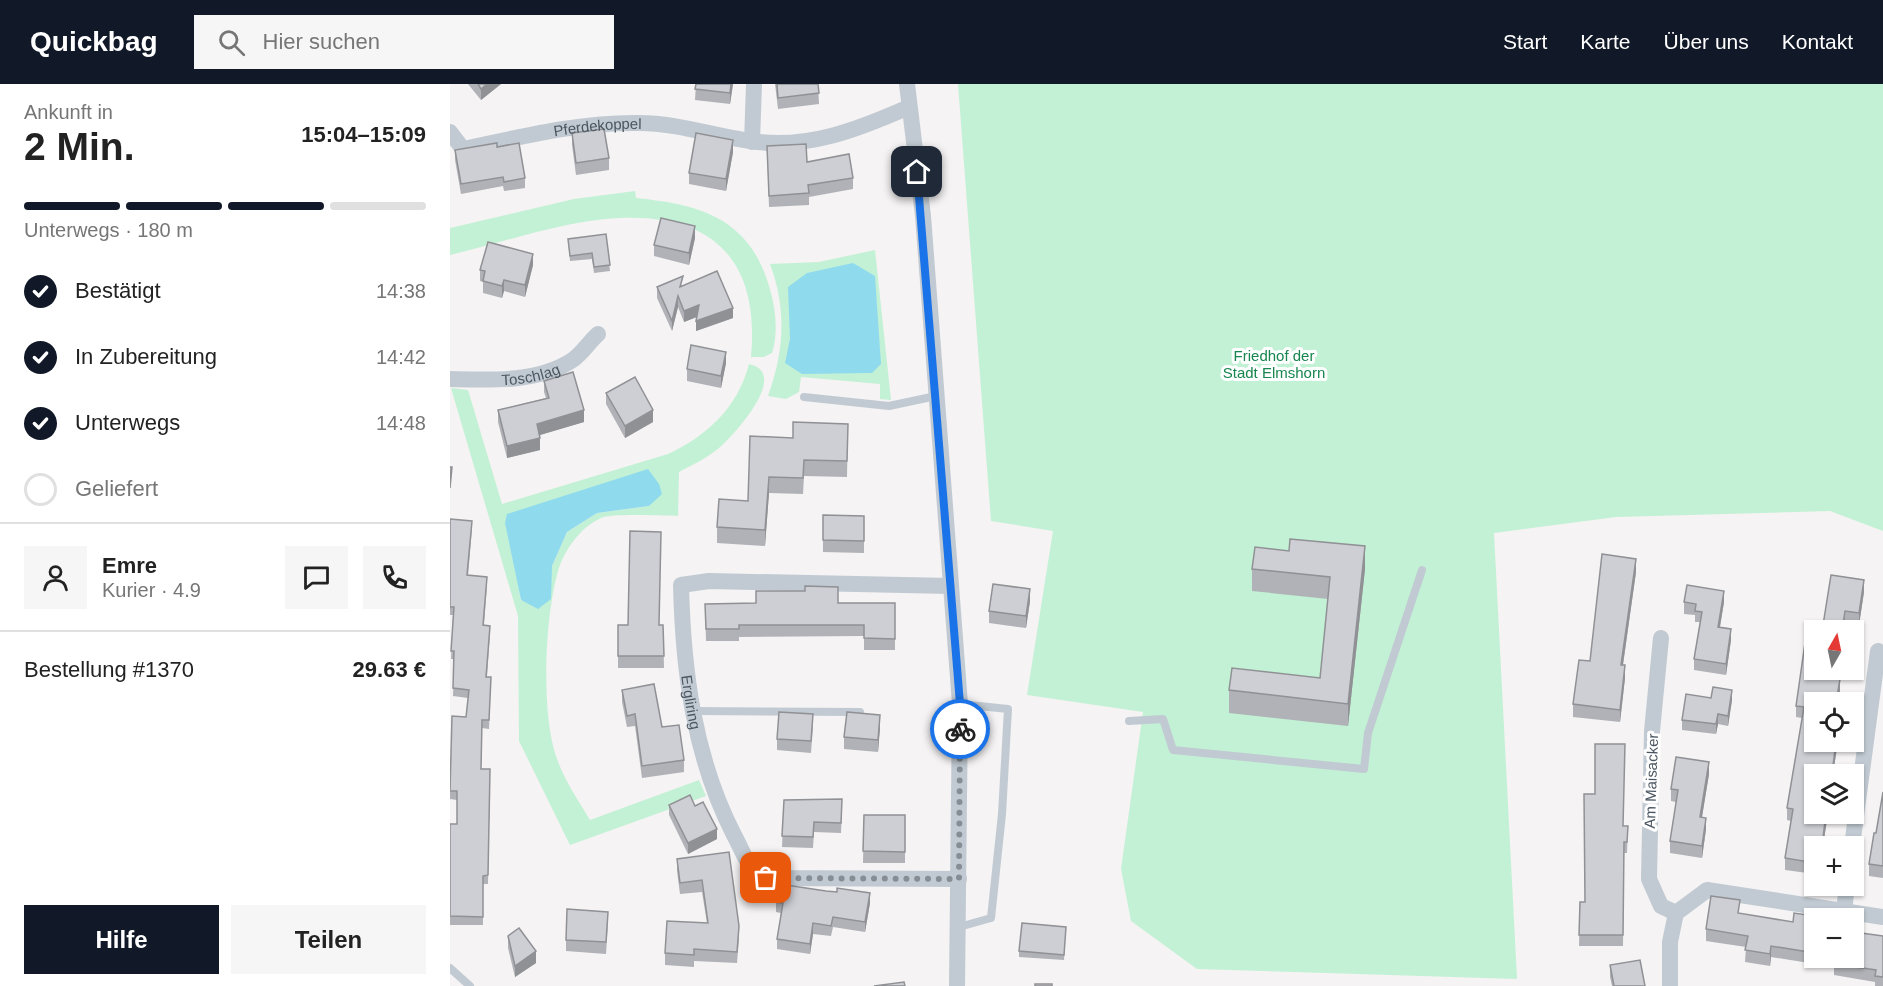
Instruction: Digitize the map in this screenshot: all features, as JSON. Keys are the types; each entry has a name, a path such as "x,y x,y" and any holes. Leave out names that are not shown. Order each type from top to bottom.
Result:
{"street":[{"path":"752,142 754,84"},
{"path":"907,84 923,216 960,704 957,986"},
{"name":"Pferdekoppel","path":"450,132 463,148 600,124 641,123 695,129 752,142 786,143 827,138 909,107"},
{"name":"Toschlag","path":"450,379 495,380 534,375 571,361 598,334"},
{"name":"Ergliring","path":"951,586 709,580 681,585 682,639 692,711 704,763 730,826 753,872 766,878 959,879"},
{"name":"Am Maisacker","path":"1661,638 1652,731 1649,879 1661,906 1676,913"},
{"path":"1853,836 1878,651"},
{"path":"1670,986 1669,953 1676,913 1707,890 1824,908"},
{"path":"1864,914 1883,917"}],"lane":[{"path":"804,397 889,406 936,396"},
{"path":"1129,721 1163,719 1173,750 1364,769 1368,733 1422,570"},
{"path":"959,927 991,918 1002,814 1008,709 960,704"},
{"path":"692,711 860,712"},
{"path":"450,968 470,986"}],"green space":[{"name":"Friedhof der Stadt Elmshorn","path":"958,84 1883,84 1883,531 1830,511 1616,517 1494,533 1517,979 1197,969 1131,921 1121,869 1143,712 1027,695 1053,531 991,521"},
{"path":"635,191 636,198 661,201 704,212 722,221 738,233 752,248 763,268 773,300 776,331 772,353 764,357 751,357 752,324 748,295 739,270 724,250 705,235 681,224 653,219 598,220 576,223 450,255 450,228 574,199"},
{"path":"875,250 891,400 880,399 880,384 801,377 799,392 786,399 768,396 777,363 781,330 779,297 770,264 819,262"},
{"path":"749,364 760,370 764,379 762,391 746,418 719,448 679,472 678,516 607,516 593,522 579,534 559,567 547,640 547,691 551,737 563,772 590,820 699,780 706,796 570,845 519,741 518,616 451,388 468,390 502,504 668,454 682,447 708,429 719,418 729,407","holes":["648,470 649,506 597,513 567,532 552,566 521,601 514,562"]}],"water":[{"path":"853,263 875,276 881,364 872,373 802,374 785,363 790,339 788,287 807,273"},
{"path":"648,469 659,484 662,494 649,506 597,513 567,532 552,566 551,599 538,609 521,600 505,523 507,514"}],"building":[{"path":"696,84 731,84 730,93 695,89"},
{"path":"777,84 818,84 819,93 778,98"},
{"path":"604,129 609,158 576,163 572,133"},
{"path":"696,133 733,140 726,179 689,173"},
{"path":"497,143 497,147 519,143 525,178 504,182 503,177 461,184 455,150"},
{"path":"806,144 807,162 849,154 853,178 808,185 809,193 769,196 767,146"},
{"path":"661,218 695,226 689,253 654,245"},
{"path":"606,234 610,265 594,267 592,253 570,256 568,239"},
{"path":"488,242 533,254 525,285 504,280 502,286 483,281 485,271 480,270"},
{"path":"717,271 733,308 696,321 699,305 684,311 678,296 672,321 657,287 683,276 680,287"},
{"path":"691,345 726,352 721,376 687,369"},
{"path":"573,372 584,410 537,424 540,438 507,446 498,410 549,398 544,381"},
{"path":"635,377 653,410 625,426 606,393"},
{"path":"793,422 848,424 847,461 804,460 803,478 769,477 765,530 717,527 719,499 748,501 750,436 793,438"},
{"path":"823,515 864,516 864,541 823,540"},
{"path":"450,519 472,521 467,575 487,577 483,625 490,626 486,677 491,677 489,720 482,720 481,769 490,769 488,875 483,876 483,917 450,916 450,824 457,824 457,791 450,791 452,716 466,717 469,690 453,688 454,651 451,651 454,607 450,607"},
{"path":"630,531 661,532 659,625 663,625 664,656 618,656 618,625 628,625"},
{"path":"1290,539 1365,546 1348,704 1229,690 1232,668 1320,678 1330,577 1252,569 1255,547 1289,551"},
{"path":"1602,554 1636,559 1621,665 1625,665 1620,710 1573,704 1579,660 1590,661"},
{"path":"1831,575 1864,580 1859,613 1845,611 1844,620 1824,620"},
{"path":"993,584 1030,589 1026,616 989,611"},
{"path":"1687,585 1724,591 1718,627 1731,629 1726,664 1694,659 1702,612 1695,611 1696,604 1684,602"},
{"path":"805,586 838,587 838,603 895,603 895,639 864,638 864,625 739,625 739,629 706,629 705,604 756,603 756,591 805,591"},
{"path":"1804,650 1804,680 1840,680 1838,692 1804,692 1804,707 1796,706"},
{"path":"654,684 662,727 679,725 684,760 642,766 635,714 627,716 622,690"},
{"path":"1713,687 1732,690 1728,716 1718,714 1716,724 1682,720 1686,694 1711,698"},
{"path":"1804,707 1804,752 1835,752 1833,764 1804,764 1804,824 1825,824 1823,836 1804,836 1804,861 1785,858 1793,809 1787,808"},
{"path":"779,712 813,714 811,741 777,739"},
{"path":"847,712 880,715 878,740 844,737"},
{"path":"1595,744 1625,744 1623,826 1628,826 1627,842 1624,842 1623,935 1579,935 1580,902 1585,902 1584,794 1595,794"},
{"path":"1676,757 1709,762 1700,817 1706,818 1702,846 1670,841 1678,790 1671,789"},
{"path":"1883,792 1883,866 1869,864"},
{"path":"690,795 695,806 703,802 717,829 688,843 669,805"},
{"path":"842,799 841,823 814,822 813,837 782,836 784,800"},
{"path":"864,815 905,815 905,852 863,851"},
{"path":"729,852 739,926 737,952 694,949 694,955 665,953 667,921 708,923 702,880 680,883 677,859"},
{"path":"779,884 826,891 837,892 837,888 870,893 865,922 833,917 831,926 813,923 810,944 777,939 783,903 776,902"},
{"path":"1711,896 1740,900 1738,913 1793,922 1794,913 1804,914 1804,951 1771,946 1770,954 1745,950 1748,936 1706,929"},
{"path":"567,909 608,912 606,942 566,940"},
{"path":"1022,923 1066,927 1064,955 1019,951"},
{"path":"519,928 536,951 515,966 508,936"},
{"path":"1864,933 1883,936 1883,977 1875,976 1876,970 1862,968 1864,968"},
{"path":"1640,960 1645,986 1614,986 1610,965"},
{"path":"904,982 905,986 874,986"},
{"path":"1035,984 1052,984 1052,986 1035,986"}],"way so far":[{"path":"766,878 959,879 960,729"}],"route":[{"path":"917,172 923,216 960,729"}]}
